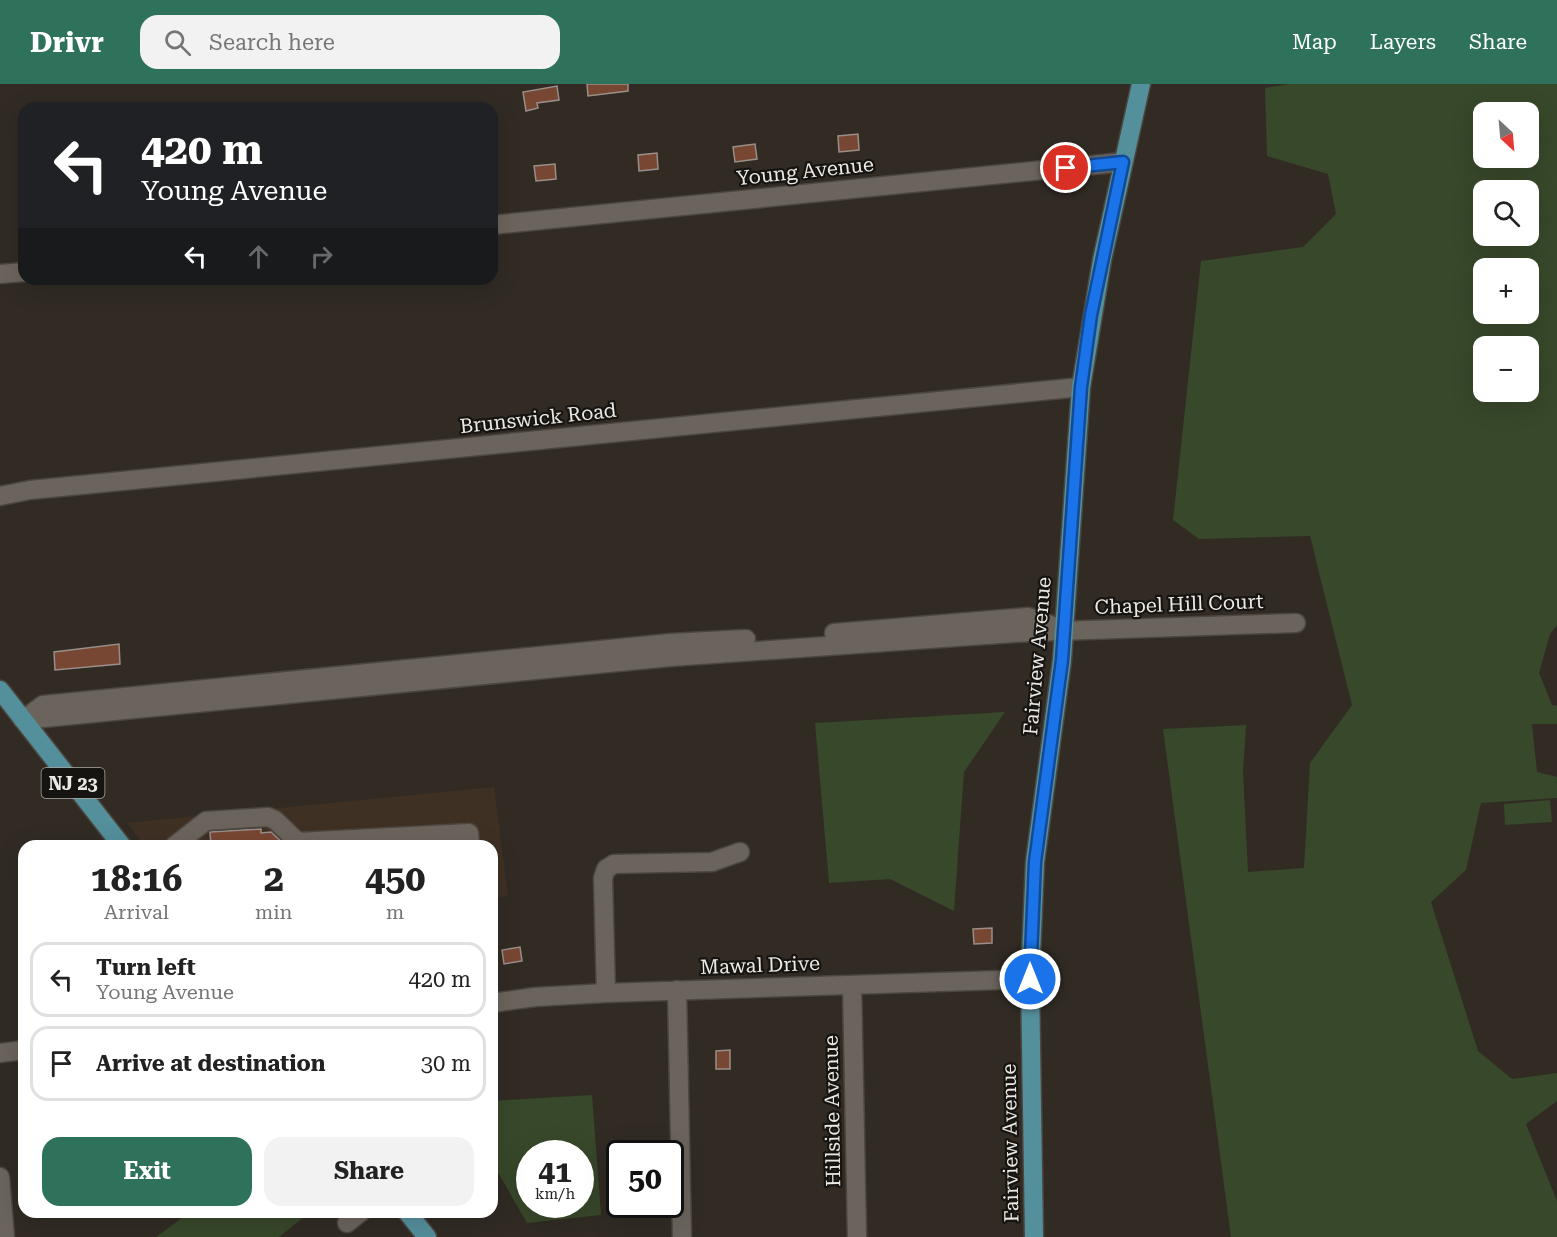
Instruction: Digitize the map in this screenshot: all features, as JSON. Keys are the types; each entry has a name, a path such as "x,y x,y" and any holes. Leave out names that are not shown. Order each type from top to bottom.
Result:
{"main road":[{"name":"Fairview Avenue","path":"1034,1237 1030,979 1035,862 1054,725 1081,387 1091,315 1141,84"},
{"name":"NJ 23","path":"0,690 117,840"},
{"path":"410,1218 420,1235"}],"street":[{"name":"Young Avenue","path":"498,224 1123,162"},
{"path":"0,274 18,272"},
{"name":"Brunswick Road","path":"0,496 30,490 1081,387"},
{"name":"Chapel Hill Court","path":"23,720 197,697 710,647 879,636 1296,623"},
{"path":"182,840 206,821 268,817 275,820 294,840"},
{"path":"360,840 469,833 470,840"},
{"path":"606,993 603,878 606,869 614,864 712,862 740,852"},
{"name":"Mawal Drive","path":"498,1002 535,997 606,993 1030,979"},
{"name":"Hillside Avenue","path":"852,985 857,1237"},
{"path":"677,990 682,1237"},
{"path":"0,1053 18,1051"},
{"path":"0,1177 5,1237"}],"shaded area":[{"path":"494,787 508,896 498,897 498,840 140,840 127,823"}],"green space":[{"path":"1289,84 1557,84 1557,625 1550,634 1539,673 1552,705 1557,706 1557,724 1532,724 1537,772 1557,777 1557,798 1481,803 1466,870 1431,902 1478,1051 1512,1079 1557,1073 1557,1101 1526,1124 1557,1201 1557,1237 1231,1237 1163,729 1246,725 1243,772 1248,872 1304,868 1310,763 1352,705 1310,536 1199,539 1173,520 1201,261 1303,247 1336,214 1328,174 1267,156 1265,88"},
{"path":"1005,712 964,772 954,911 890,879 829,883 815,723"},
{"path":"1550,800 1552,822 1505,825 1504,804"},
{"path":"592,1095 601,1215 594,1216 594,1140 516,1140 516,1204 498,1172 498,1101"},
{"path":"182,1218 303,1218 279,1237 156,1237"},
{"path":"524,1218 573,1218 527,1223"}],"building":[{"path":"587,84 628,84 628,91 588,96"},
{"path":"557,86 559,100 537,103 538,108 526,111 523,92"},
{"path":"858,134 859,150 839,152 838,136"},
{"path":"755,144 757,159 735,162 733,147"},
{"path":"657,153 658,169 639,171 638,155"},
{"path":"555,164 556,179 536,181 534,166"},
{"path":"119,644 120,664 55,670 54,652"},
{"path":"261,829 261,833 271,832 280,840 211,840 210,832"},
{"path":"992,928 992,943 974,944 973,929"},
{"path":"520,947 522,961 504,964 502,950"},
{"path":"730,1050 730,1069 716,1069 716,1051"}],"route":[{"path":"1030,979 1035,862 1062,660 1081,387 1091,315 1123,162 1066,168"}]}
